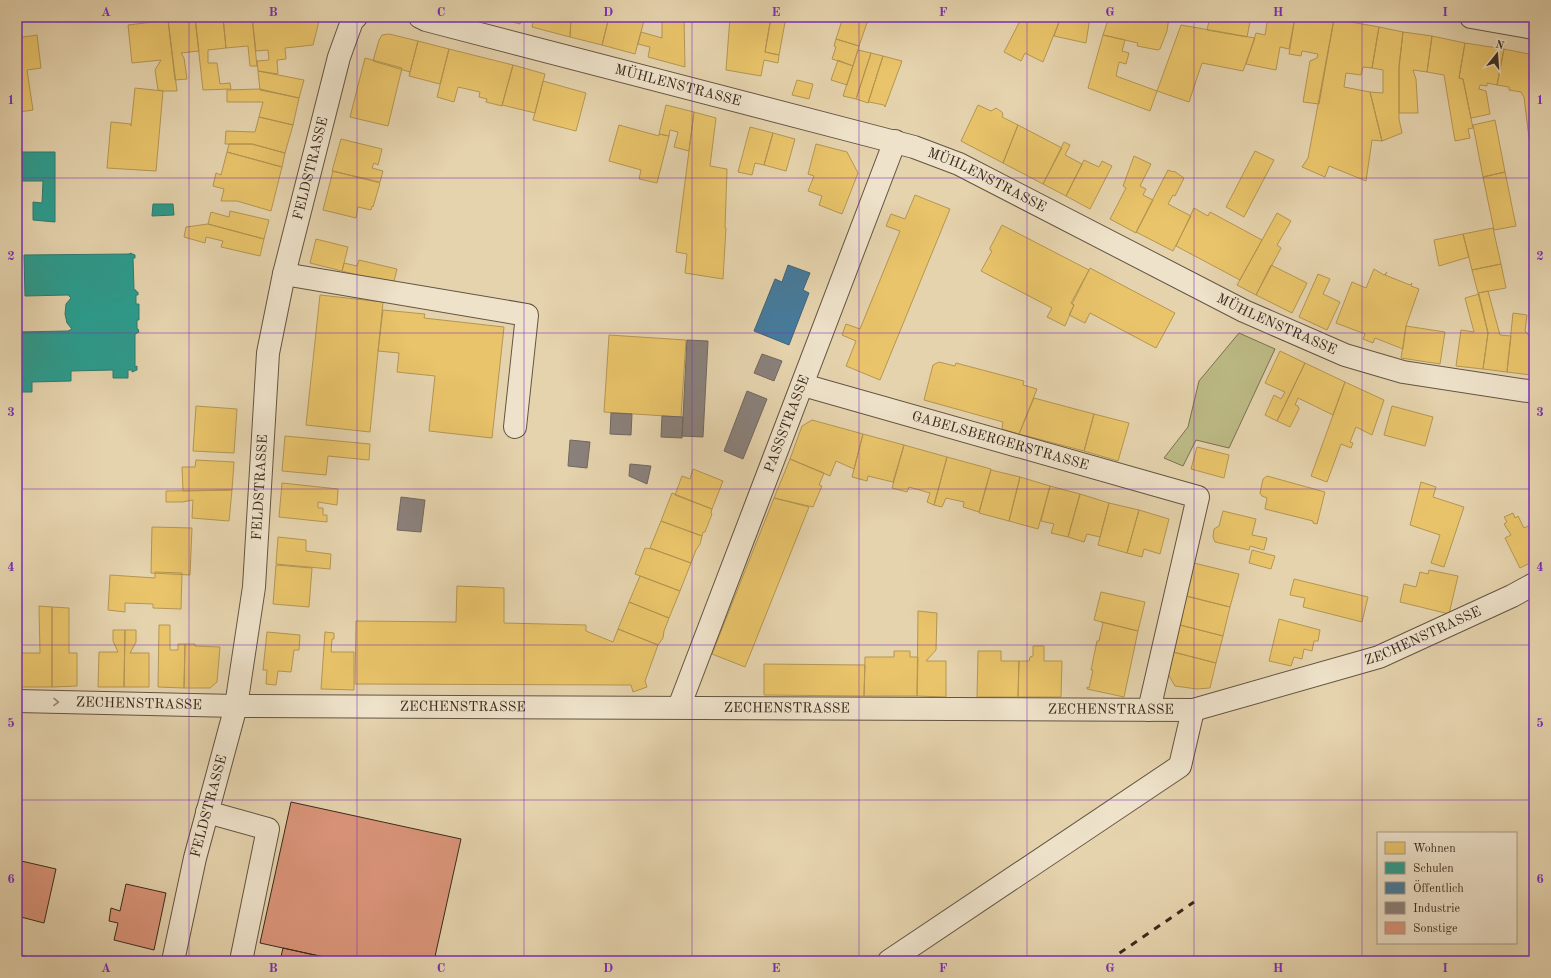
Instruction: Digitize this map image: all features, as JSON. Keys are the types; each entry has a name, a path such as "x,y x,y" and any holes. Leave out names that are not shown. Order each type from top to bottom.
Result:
{"street":[{"name":"FELDSTRASSE","path":"173,961 195,858 236,706 254,587 268,353 284,274 340,57 352,21 356,17"},
{"name":"MÜHLENSTRASSE","path":"420,17 434,22 914,147 960,164 1244,311 1345,355 1403,372 1534,392"},
{"path":"1471,17 1534,28"},
{"name":"PASSSTRASSE","path":"679,707 895,142"},
{"path":"284,274 527,315 515,427"},
{"name":"GABELSBERGERSTRASSE","path":"802,384 1198,497 1149,710"},
{"name":"ZECHENSTRASSE","path":"17,701 236,706 1193,710 1379,657 1512,596 1534,584"},
{"path":"889,961 1180,766 1193,710"},
{"path":"208,812 268,829 241,961"}],"shaded area":[{"path":"1239,333 1275,349 1229,448 1196,440 1183,466 1164,458 1188,427 1199,381"}],"building: Wohnen":[{"path":"223,17 252,17 257,66 250,66 248,46 226,48"},
{"path":"223,17 226,48 208,50 208,63 217,63 220,84 230,83 231,89 203,90 195,18"},
{"path":"252,17 320,17 313,45 285,48 286,59 277,60 278,74 258,71 257,61 269,60 268,50 256,51"},
{"path":"493,17 522,17 520,24"},
{"path":"534,17 571,17 570,37 532,27"},
{"path":"571,17 609,17 602,45 570,37"},
{"path":"609,17 645,17 635,54 602,45"},
{"path":"662,17 684,17 685,67 648,57 650,47 638,44 641,32 662,38"},
{"path":"730,17 771,17 765,52 779,55 778,63 764,60 761,76 726,70"},
{"path":"771,17 786,17 779,55 765,52"},
{"path":"843,17 869,17 859,46 836,39"},
{"path":"1022,17 1061,17 1043,62 1025,53 1021,61 1004,52"},
{"path":"1061,17 1090,17 1086,43 1054,36"},
{"path":"1109,17 1169,17 1167,31 1160,49 1158,50 1137,46 1138,43 1103,35"},
{"path":"1210,17 1251,17 1247,37 1207,30"},
{"path":"1268,17 1295,17 1289,49 1280,47 1276,70 1246,64 1256,33 1265,35"},
{"path":"1295,17 1321,17 1334,19 1319,104 1303,102 1310,61 1317,58 1318,54 1302,51 1301,56 1289,54"},
{"path":"195,18 199,51 181,53 184,58 187,79 175,80 168,20"},
{"path":"1334,19 1379,27 1372,68 1363,67 1361,75 1346,73 1344,87 1370,92 1382,141 1372,140 1366,181 1329,166 1325,177 1302,167 1308,158"},
{"path":"168,20 177,91 158,90 155,70 161,60 132,63 128,25"},
{"path":"1181,25 1255,38 1243,71 1202,63 1189,102 1157,91"},
{"path":"1379,27 1403,32 1399,67 1399,119 1402,133 1382,141 1370,92 1383,93 1383,70 1372,68"},
{"path":"1403,32 1432,36 1427,72 1413,70 1416,79 1418,113 1399,113 1399,67"},
{"path":"389,34 418,41 410,72 373,61 379,40 382,35"},
{"path":"37,35 41,68 27,70 33,110 19,112 17,101 17,38"},
{"path":"1103,35 1125,40 1122,51 1129,53 1126,64 1119,62 1116,76 1157,91 1150,111 1088,88"},
{"path":"1432,36 1465,43 1459,78 1463,79 1473,128 1468,129 1470,138 1455,141 1444,75 1427,72"},
{"path":"836,39 859,46 853,66 832,59 836,47 834,46"},
{"path":"418,41 449,49 440,84 409,76"},
{"path":"1465,43 1504,49 1497,85 1487,83 1487,86 1480,85 1479,89 1486,91 1490,114 1471,118 1463,79 1459,78"},
{"path":"449,49 513,65 502,106 486,102 487,99 479,97 480,92 458,87 454,102 437,97"},
{"path":"1504,49 1534,55 1534,154 1531,154 1524,97 1521,92 1509,90 1509,87 1497,85"},
{"path":"858,50 871,53 856,99 843,96"},
{"path":"871,53 883,56 868,103 856,99"},
{"path":"883,56 902,61 885,107 884,105 868,103"},
{"path":"365,58 402,68 388,126 350,117"},
{"path":"838,60 853,66 847,85 831,80"},
{"path":"513,65 545,74 535,113 502,105"},
{"path":"258,71 304,80 299,98 260,90"},
{"path":"797,80 813,84 809,99 792,95"},
{"path":"543,81 586,93 576,131 533,120"},
{"path":"135,88 163,91 156,171 107,168 111,122 131,124 131,126"},
{"path":"260,89 299,98 293,125 259,117 263,102 227,102 227,90"},
{"path":"666,105 694,112 689,151 674,147 678,132 670,130 669,136 659,134"},
{"path":"978,105 991,111 996,108 1002,112 1002,117 1018,125 1003,163 961,141"},
{"path":"694,112 716,118 710,166 727,169 723,279 685,273 687,254 676,252"},
{"path":"259,117 293,125 285,153 252,144 225,144 226,131 255,132"},
{"path":"1495,120 1505,172 1483,177 1473,125"},
{"path":"619,125 659,136 659,134 669,136 657,183 639,179 641,170 609,161"},
{"path":"1018,125 1062,148 1043,184 1003,163"},
{"path":"750,127 773,133 764,165 755,163 752,175 738,172"},
{"path":"773,133 795,139 786,171 764,165"},
{"path":"341,139 382,149 378,165 374,163 372,168 383,171 380,182 332,171"},
{"path":"1064,142 1070,145 1065,155 1082,164 1066,196 1043,184"},
{"path":"229,144 252,144 285,153 282,167 227,152"},
{"path":"816,144 847,152 858,173 842,214 819,205 822,196 808,191 814,176 808,174"},
{"path":"1255,151 1274,160 1244,217 1226,207"},
{"path":"227,152 282,167 271,211 237,201 221,201 224,189 213,186 216,173 221,175"},
{"path":"1534,154 1534,192 1529,155"},
{"path":"1134,156 1151,164 1140,186 1146,189 1143,195 1153,200 1136,233 1110,219 1126,188 1123,186"},
{"path":"1084,160 1099,167 1102,161 1112,166 1090,209 1066,196"},
{"path":"1168,170 1174,171 1184,178 1175,196 1173,195 1168,204 1191,216 1173,251 1136,232"},
{"path":"333,171 380,183 371,210 358,207 356,218 323,210"},
{"path":"1505,172 1516,226 1494,230 1483,177"},
{"path":"915,195 950,209 880,380 846,366 856,341 842,335 846,324 860,329 900,231 886,226 891,214 905,219"},
{"path":"1194,208 1208,216 1210,212 1262,240 1240,280 1176,246"},
{"path":"230,211 269,220 264,239 208,224 211,212 229,217"},
{"path":"1277,213 1291,221 1277,245 1281,248 1256,295 1237,285"},
{"path":"208,224 264,239 260,256 221,247 223,241 206,237 205,243 184,237 186,227"},
{"path":"1002,225 1089,270 1071,303 1074,305 1065,326 1047,317 1052,308 981,271 992,251 990,248"},
{"path":"1493,228 1501,264 1472,270 1463,234"},
{"path":"1463,234 1469,257 1439,266 1434,240"},
{"path":"316,239 348,247 342,271 310,263"},
{"path":"359,260 397,269 394,281 369,278 342,271 344,263 357,266"},
{"path":"1501,264 1506,288 1478,293 1472,270"},
{"path":"1271,265 1307,283 1292,313 1256,295"},
{"path":"1090,268 1175,313 1156,348 1090,313 1085,323 1069,315 1074,305 1072,304"},
{"path":"1374,269 1384,275 1387,272 1385,275 1410,285 1412,283 1411,286 1419,289 1406,326 1403,349 1375,338 1373,343 1363,339 1365,334 1336,323 1352,282 1366,288"},
{"path":"1318,274 1330,279 1323,294 1340,302 1327,330 1299,317"},
{"path":"1488,291 1500,335 1511,336 1507,372 1483,369 1488,333 1478,293"},
{"path":"1479,294 1488,333 1483,369 1456,366 1461,330 1474,332 1465,298"},
{"path":"320,295 383,302 370,432 306,425"},
{"path":"383,310 425,314 424,318 504,327 492,438 429,431 435,376 397,372 399,353 378,351"},
{"path":"1513,313 1527,315 1525,331 1530,337 1534,337 1531,375 1507,372"},
{"path":"1406,326 1445,332 1440,364 1401,358"},
{"path":"609,335 686,340 681,417 604,412"},
{"path":"1534,350 1534,376 1531,375"},
{"path":"1280,351 1305,363 1277,421 1265,415 1274,395 1281,399 1285,392 1265,383"},
{"path":"939,362 955,366 956,363 1024,381 1023,385 1037,389 1019,434 1002,429 1003,422 924,400 933,365"},
{"path":"1305,363 1345,382 1333,415 1298,398 1295,405 1298,406 1299,409 1290,427 1277,421"},
{"path":"1345,382 1384,400 1372,435 1356,427 1350,442 1353,443 1351,448 1341,444 1327,482 1311,476"},
{"path":"1034,398 1094,414 1084,451 1019,434"},
{"path":"196,406 237,409 234,453 193,451"},
{"path":"1392,406 1433,417 1425,446 1384,435"},
{"path":"1094,414 1129,423 1118,461 1084,451"},
{"path":"812,420 863,434 854,469 836,461 830,476 790,459 802,426"},
{"path":"863,434 904,445 893,482 868,476 867,481 852,477"},
{"path":"285,436 370,444 369,460 328,456 326,475 282,471"},
{"path":"904,445 947,457 934,505 927,502 930,493 909,487 907,492 892,488"},
{"path":"1197,447 1229,455 1224,478 1191,469"},
{"path":"947,457 991,469 979,512 963,507 964,502 946,498 942,507 934,505"},
{"path":"790,459 824,473 819,485 822,486 813,507 774,498"},
{"path":"196,460 234,462 232,490 183,491 182,467 195,467"},
{"path":"693,469 723,481 712,509 675,495 682,476 690,479"},
{"path":"991,470 1020,477 1009,521 979,513"},
{"path":"1267,476 1325,492 1317,524 1313,523 1313,521 1265,509 1267,498 1262,496 1260,493 1263,479"},
{"path":"1020,477 1050,486 1038,529 1009,521"},
{"path":"1421,482 1436,487 1433,497 1464,507 1444,567 1431,563 1440,535 1410,525"},
{"path":"282,483 338,489 337,505 318,502 318,508 323,508 323,515 327,515 327,522 279,517"},
{"path":"1050,486 1080,494 1068,537 1051,533 1054,524 1041,521"},
{"path":"232,490 229,521 192,518 193,500 166,502 166,491"},
{"path":"672,493 712,509 712,514 702,536 661,521"},
{"path":"1080,494 1109,503 1100,537 1087,534 1084,542 1068,537"},
{"path":"774,498 809,507 745,667 712,654"},
{"path":"1109,503 1139,510 1127,553 1098,545"},
{"path":"1139,510 1169,519 1160,554 1144,549 1142,557 1127,553"},
{"path":"1223,511 1256,519 1252,535 1267,538 1264,550 1250,546 1249,550 1215,542 1213,537 1214,529 1219,526"},
{"path":"1513,513 1515,518 1518,516 1524,528 1534,523 1534,561 1520,568 1505,538 1511,535 1504,524 1507,522 1504,517"},
{"path":"661,521 702,536 691,563 650,548"},
{"path":"152,527 192,528 190,575 151,573"},
{"path":"278,537 306,540 306,551 331,554 330,569 276,564"},
{"path":"645,548 652,549 691,563 680,591 635,574"},
{"path":"1252,550 1275,556 1271,569 1249,563"},
{"path":"1194,563 1239,574 1230,607 1186,596"},
{"path":"276,565 312,568 309,607 273,604"},
{"path":"1429,570 1458,576 1449,614 1400,602 1404,584 1416,587 1420,572 1428,574"},
{"path":"155,572 182,573 181,609 153,608 153,604 125,603 125,612 108,610 110,575 155,578"},
{"path":"640,576 680,591 669,618 629,602"},
{"path":"1294,579 1368,597 1362,622 1303,607 1305,598 1290,595"},
{"path":"457,586 504,588 504,623 586,625 586,631 613,642 618,629 658,645 645,681 647,687 633,692 631,685 355,684 356,621 456,622"},
{"path":"1101,592 1145,602 1138,631 1094,620"},
{"path":"1186,596 1230,607 1223,636 1180,625"},
{"path":"629,602 669,618 663,638 658,645 618,629"},
{"path":"39,606 52,607 52,687 17,687 17,653 40,653"},
{"path":"52,607 69,608 69,653 77,653 77,686 52,687"},
{"path":"918,611 937,613 936,650 926,661 946,661 946,697 917,696"},
{"path":"1279,619 1320,630 1318,641 1314,641 1312,651 1304,649 1302,659 1294,657 1291,666 1269,661"},
{"path":"1101,622 1138,631 1124,697 1087,689 1087,687 1089,688 1097,641 1099,641 1103,623"},
{"path":"159,625 170,625 170,650 178,650 178,644 185,644 184,688 158,687"},
{"path":"1180,625 1223,636 1216,663 1173,652"},
{"path":"113,630 125,630 124,687 98,687 99,652 118,652 113,641"},
{"path":"125,630 136,630 136,642 130,653 149,653 149,687 124,687"},
{"path":"267,632 300,635 299,650 294,650 291,672 278,671 276,685 266,684 267,670 263,670"},
{"path":"325,632 334,633 331,652 354,652 354,690 321,689"},
{"path":"185,644 220,647 217,682 210,688 184,688"},
{"path":"1033,646 1044,646 1044,661 1062,661 1061,697 1018,697 1019,661 1029,661 1030,657 1033,656"},
{"path":"894,651 910,651 910,657 918,657 917,696 864,696 865,657 894,657"},
{"path":"978,651 1001,651 1001,661 1019,661 1018,697 977,697"},
{"path":"1173,652 1216,663 1210,688 1197,689 1175,686 1168,674"},
{"path":"764,664 865,665 864,696 764,695"}],"building: Schulen":[{"path":"22,152 55,152 55,222 33,220 33,202 42,203 43,181 22,181"},
{"path":"153,204 173,204 174,215 152,216"},
{"path":"130,253 135,255 135,258 133,258 134,290 138,292 138,295 136,295 136,304 139,304 139,320 137,320 137,329 139,332 135,334 135,367 137,366 137,370 132,372 132,370 128,370 128,378 113,378 113,370 71,371 71,381 32,382 32,392 17,392 17,332 68,331 72,329 67,323 65,314 66,304 71,298 68,295 25,296 24,255"}],"building: Öffentlich":[{"path":"788,265 810,273 803,290 809,293 789,345 754,331 775,279 782,282"}],"building: Industrie":[{"path":"687,340 708,341 703,437 682,436"},
{"path":"762,354 782,361 774,381 754,373"},
{"path":"747,391 767,399 743,459 724,451"},
{"path":"611,413 632,414 631,435 610,434"},
{"path":"662,416 683,417 682,438 661,437"},
{"path":"570,440 590,442 587,468 568,466"},
{"path":"630,464 651,466 647,484 629,476"},
{"path":"401,497 425,500 421,532 397,530"}],"building: Sonstige":[{"path":"291,802 461,839 434,961 342,961 260,943"},
{"path":"17,860 56,869 44,923 17,916"},
{"path":"126,884 166,893 154,950 114,940 118,923 109,921 111,908 120,911"},
{"path":"283,948 342,961 280,961"},
{"path":"17,954 32,958 31,961 17,961"},
{"path":"435,956 461,961 434,961"}],"railway":[{"path":"1108,961 1194,902"}]}
